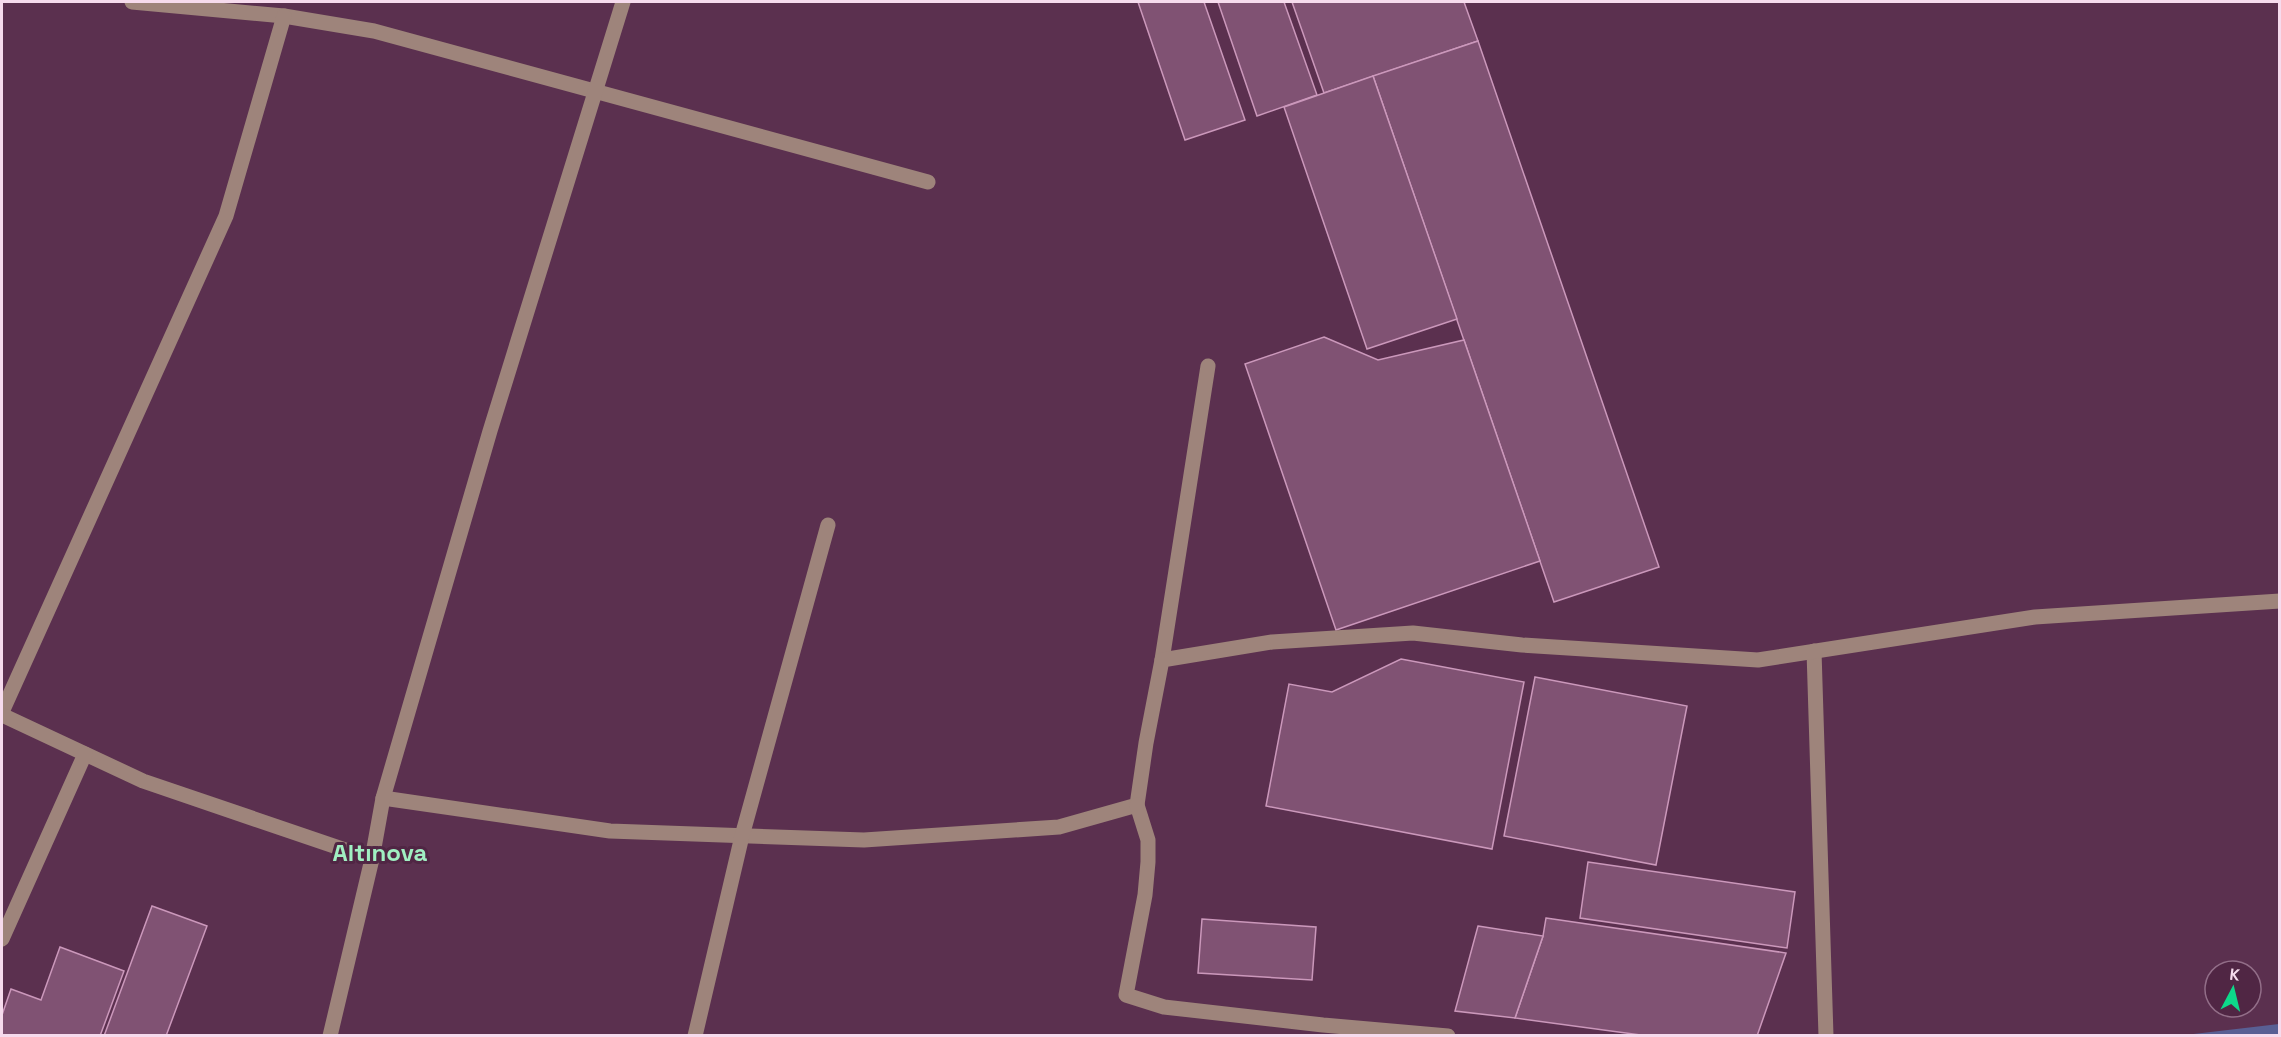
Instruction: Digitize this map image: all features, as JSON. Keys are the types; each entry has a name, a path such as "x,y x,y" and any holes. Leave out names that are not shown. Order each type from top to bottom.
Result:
{"street":[{"path":"132,2 285,16 374,31 928,182"},
{"path":"330,1035 372,859 382,798 486,442 623,2"},
{"path":"285,16 226,216 2,714 143,781 372,859"},
{"path":"1208,366 1137,805 1148,840 1148,862 1145,896 1126,995 1164,1007 1323,1025 1448,1035"},
{"path":"695,1035 742,836 828,525"},
{"path":"1162,660 1272,642 1413,633 1522,645 1758,660 2035,617 2280,601"},
{"path":"1814,651 1826,1035"},
{"path":"2,939 85,754"},
{"path":"382,798 610,831 864,840 1059,826 1137,805"}],"shaded area":[{"path":"2279,1024 2279,1035 2185,1035"}],"building":[{"path":"1138,2 1204,2 1245,120 1185,140"},
{"path":"1218,2 1284,2 1317,95 1257,116"},
{"path":"1292,2 1464,2 1478,41 1324,93"},
{"path":"1478,41 1659,567 1554,602 1373,76"},
{"path":"1373,76 1457,319 1367,349 1284,107"},
{"path":"1324,337 1378,360 1464,340 1540,561 1336,630 1245,364"},
{"path":"1401,659 1524,682 1492,849 1266,806 1289,684 1332,692"},
{"path":"1535,677 1687,706 1656,865 1504,836"},
{"path":"1588,862 1795,892 1787,948 1580,918"},
{"path":"152,906 207,926 166,1036 104,1036"},
{"path":"1546,918 1786,953 1757,1036 1648,1036 1515,1018 1543,936"},
{"path":"1202,919 1316,927 1312,980 1198,973"},
{"path":"1478,926 1543,936 1515,1018 1455,1011"},
{"path":"60,947 124,971 100,1036 2,1036 2,1015 11,989 41,1000"}],"district":[{"name":"Altınova","path":"380,853"}]}
